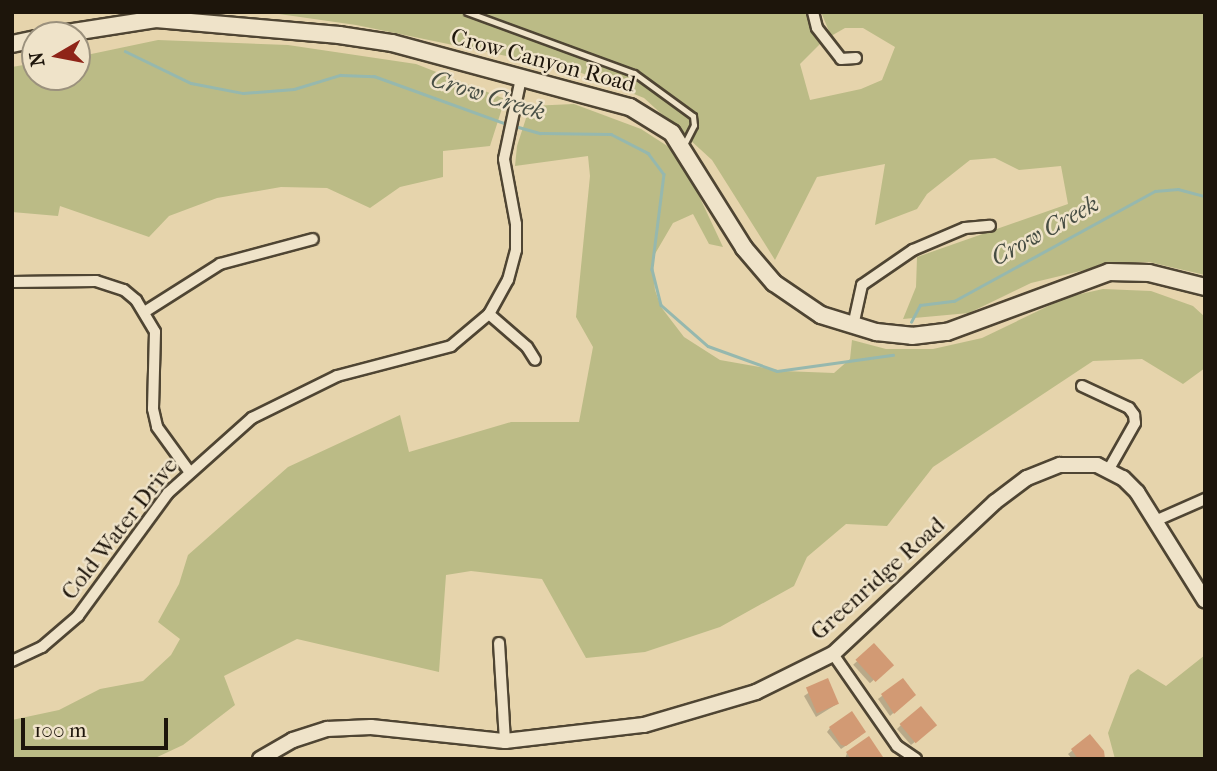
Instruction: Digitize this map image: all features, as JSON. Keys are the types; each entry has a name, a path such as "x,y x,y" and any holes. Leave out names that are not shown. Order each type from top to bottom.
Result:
{"main road":[{"name":"Crow Canyon Road","path":"91,29 156,19 393,43 630,107 662,126 683,147 757,265 794,300 853,326 912,336 947,332 1109,272 1149,273 1189,279 1205,287"}],"street":[{"path":"813,12 817,28 841,59 856,58"},
{"name":"Cold Water Drive","path":"12,661 42,647 78,616 157,508 189,471 252,418 304,389 364,368 433,354 451,346 489,314 508,280 516,250 516,224 504,159 507,132 521,78"},
{"path":"853,326 862,285 913,250 965,228 990,226"},
{"path":"146,311 220,264 313,239"},
{"path":"12,282 104,283 124,290 146,311 157,348 153,409 157,427 189,471"},
{"path":"489,314 527,347 536,360"},
{"path":"1082,386 1129,408 1135,422 1109,469 1137,492 1204,599"},
{"name":"Greenridge Road","path":"260,759 293,740 342,728 505,741 644,725 694,713 767,688 833,654 995,502 1027,478 1072,463 1109,469"},
{"path":"1155,521 1205,499"},
{"path":"499,643 505,741"},
{"path":"833,654 897,746 916,759"}],"lane":[{"path":"467,12 634,73 693,116 694,125 683,147"}],"green space":[{"path":"265,12 808,12 809,23 821,43 800,64 810,100 861,89 882,80 895,47 863,28 845,28 831,36 821,12 1205,12 1205,275 1149,262 1114,263 1031,283 969,313 903,319 916,287 917,257 1068,204 1061,166 1019,170 995,158 970,160 927,194 917,209 875,225 885,164 817,177 775,260 712,160 644,98 574,70 356,25"},
{"path":"158,40 288,45 416,64 505,99 490,146 443,151 443,177 400,187 370,208 327,188 281,187 217,198 169,216 149,237 60,206 58,216 12,212 12,67 21,65 21,91 91,91 91,54"},
{"path":"574,104 641,129 672,149 686,168 723,247 709,244 693,214 673,223 652,259 655,290 661,307 684,337 720,360 783,371 834,373 850,359 852,340 886,349 933,349 982,338 1067,297 1103,289 1151,291 1193,306 1205,317 1205,368 1183,384 1142,359 1093,361 933,467 887,526 846,524 807,557 794,586 720,627 645,652 586,658 542,579 471,571 446,575 439,672 297,639 224,676 235,705 183,745 153,759 12,759 12,720 59,710 100,689 143,681 171,655 180,639 158,622 179,584 188,555 288,467 400,415 409,452 511,422 579,422 593,347 576,317 590,176 588,156 515,166 517,146 530,106"},
{"path":"1205,655 1205,759 1115,759 1108,733 1130,675 1138,669 1166,686"}],"building":[{"path":"874,643 894,665 875,682 855,660"},
{"path":"828,678 839,704 817,713 806,687"},
{"path":"903,678 916,695 894,714 881,694"},
{"path":"921,706 937,725 916,743 900,724"},
{"path":"852,711 866,732 846,746 841,745 829,727"},
{"path":"1090,734 1104,751 1105,759 1078,759 1071,749"},
{"path":"869,736 883,757 851,759 846,752"}],"waterway":[{"name":"Crow Creek","path":"125,51 191,83 243,93 294,89 340,75 374,76 509,125"},
{"name":"Crow Creek","path":"515,126 540,133 611,134 648,153 664,174 652,269 661,305 708,346 777,371 893,355"},
{"name":"Crow Creek","path":"911,322 920,305 954,301 1155,191 1178,189 1205,196"}]}
